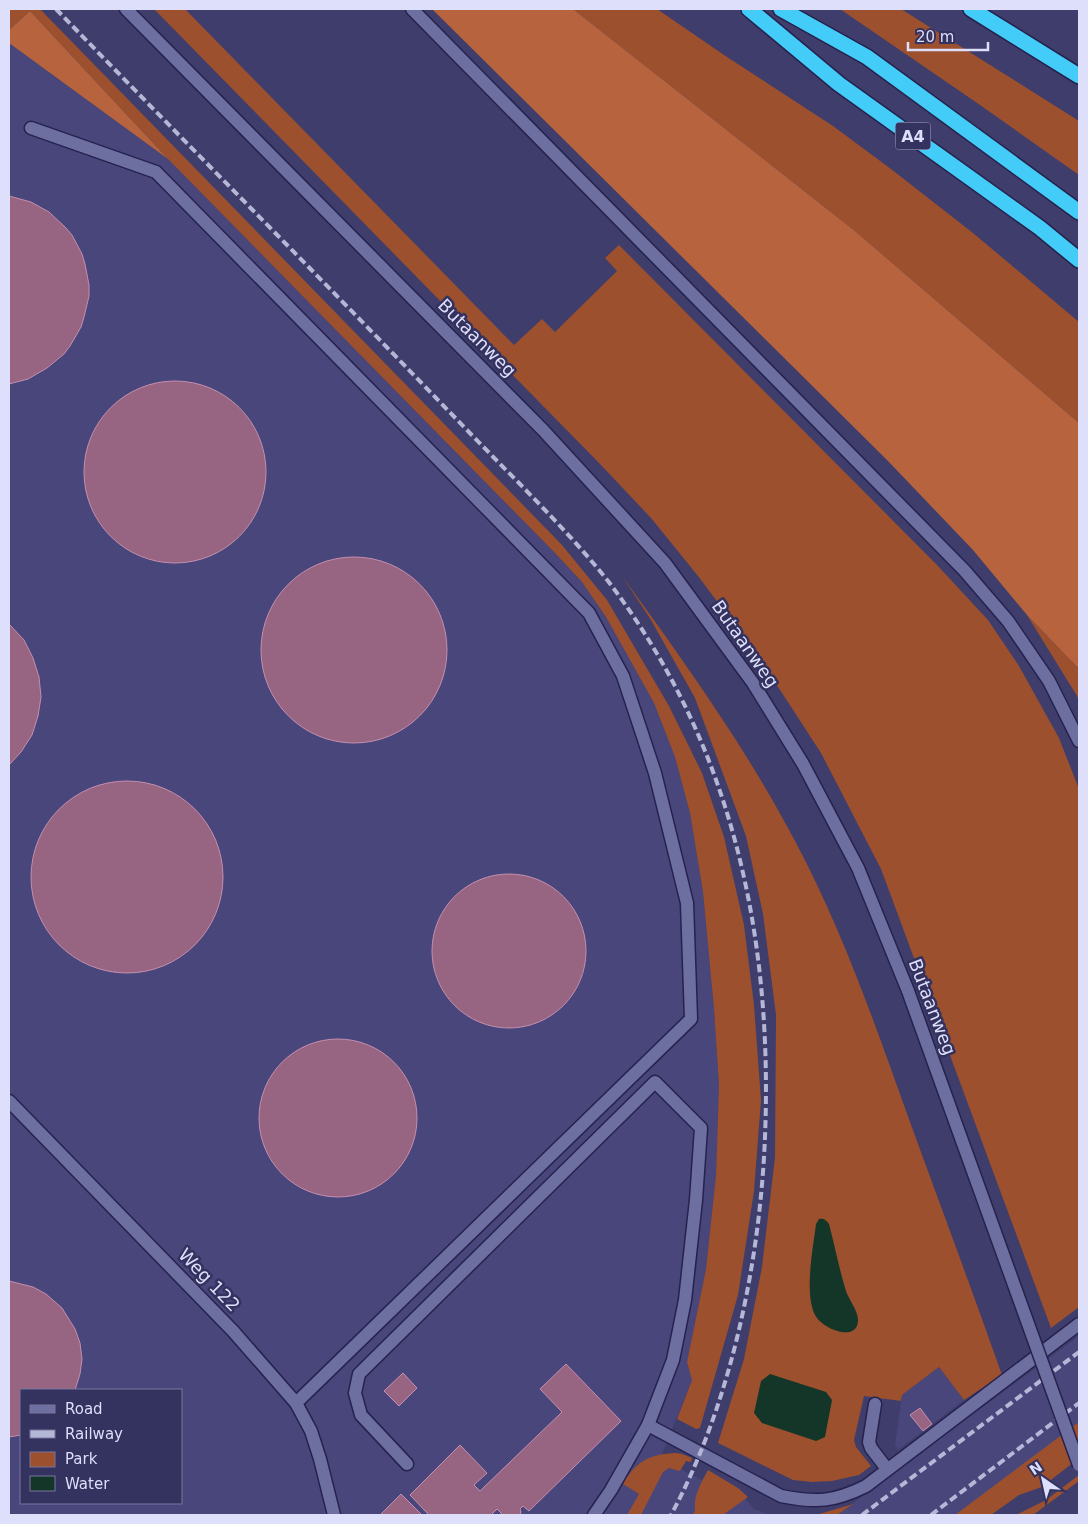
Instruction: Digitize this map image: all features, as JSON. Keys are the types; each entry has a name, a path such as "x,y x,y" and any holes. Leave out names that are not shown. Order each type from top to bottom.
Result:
{"highway":[{"name":"A4","path":"749,9 840,84 1040,228 1079,260"},
{"name":"A4","path":"781,9 868,57 1079,212"},
{"path":"972,9 1079,76"}],"street":[{"name":"Butaanweg","path":"126,9 543,430 665,563 753,684 803,764 858,868 908,991 1079,1465"},
{"path":"412,9 964,570 1008,621 1044,674 1079,741"},
{"path":"31,128 156,172 589,613 623,676 655,773 687,903 691,1020 296,1403"},
{"path":"407,1464 361,1415 355,1394 359,1374 655,1082 701,1128 696,1200 685,1300 673,1360 648,1425 611,1490 594,1515"},
{"name":"Weg 122","path":"9,1100 233,1330 296,1403 311,1431 334,1515"},
{"path":"648,1425 782,1496 818,1501 836,1498 866,1486 1079,1324"},
{"path":"875,1404 869,1442 870,1448 887,1469"}],"shaded area":[{"path":"432,9 573,9 855,231 1079,423 1079,669 1027,615 973,550 888,461"},
{"path":"30,11 168,159 9,43 9,30"},
{"path":"9,43 168,159 554,552 582,582 606,617 654,703 675,757 690,813 703,892 719,1085 716,1175 706,1269 687,1362 692,1380 660,1459 702,1480 706,1474 743,1496 754,1509 770,1515 9,1515"},
{"path":"1079,1336 1079,1432 969,1515 837,1515"},
{"path":"939,1367 964,1400 898,1450 895,1445 902,1395"}],"green space":[{"path":"9,9 40,9 562,545 607,600 669,706 702,773 724,837 744,925 754,1005 761,1100 754,1191 738,1295 700,1428 696,1429 677,1419 692,1380 687,1362 706,1269 716,1175 719,1085 703,892 690,813 675,757 654,703 606,617 582,582 168,159 30,11 9,30"},
{"path":"154,9 185,9 514,345 542,319 555,332 617,271 605,258 619,245 938,566 988,620 1019,666 1059,738 1079,789 1079,1307 1051,1328 881,869 821,753 758,656 698,576 651,518"},
{"path":"573,9 657,9 833,126 973,233 1079,322 1079,423 855,231"},
{"path":"840,9 901,9 1079,121 1079,175 980,105"},
{"path":"622,576 691,673 756,772 812,875 844,944 871,1015 1002,1375 964,1400 939,1367 902,1395 901,1401 864,1396 854,1440 856,1447 871,1466 859,1475 832,1481 812,1482 793,1480 718,1443 744,1359 762,1267 775,1157 776,1015 763,914 746,836 695,698 651,620"},
{"path":"1027,615 1079,669 1079,702 1077,696"},
{"path":"1079,1422 1079,1458 1042,1487 1019,1495 991,1515 955,1515"},
{"path":"676,1453 692,1458 691,1462 686,1461 680,1471 669,1468 663,1472 641,1515 627,1515 639,1494 623,1484 628,1476 639,1464 651,1457"},
{"path":"708,1470 738,1488 748,1497 723,1515 692,1515 695,1511 695,1500 698,1490"},
{"path":"1079,1475 1079,1481 1033,1515 1016,1515 1046,1500"},
{"path":"853,1504 837,1515 816,1515"}],"water":[{"path":"819,1219 825,1220 829,1224 846,1291 855,1308 858,1319 857,1326 853,1331 840,1332 825,1325 815,1315 812,1306 810,1271 816,1224"},
{"path":"770,1374 826,1392 832,1400 825,1437 816,1441 762,1423 754,1413 761,1381"}],"building":[{"path":"9,196 31,202 49,212 72,235 85,264 89,296 81,327 64,354 47,368 28,379 9,384"},
{"path":"166,381 184,381 210,388 226,396 240,407 251,421 259,437 266,463 266,481 259,507 251,523 240,537 226,548 210,556 184,563 166,563 140,556 124,548 104,530 88,498 84,481 84,463 91,437 99,421 117,401 149,385"},
{"path":"363,557 390,564 406,572 420,584 432,598 440,614 446,632 446,668 440,686 432,702 420,716 406,728 390,736 372,742 345,743 318,736 302,728 276,702 262,668 261,641 268,614 276,598 302,572 336,558"},
{"path":"9,624 24,640 33,658 39,677 41,697 32,735 21,752 9,765"},
{"path":"118,781 136,781 164,788 180,797 195,809 207,824 216,840 223,868 223,886 216,914 207,930 195,945 180,957 164,966 136,973 118,973 99,969 82,962 66,951 53,938 42,922 35,905 31,886 31,868 35,849 42,832 53,816 66,803 82,792 99,785"},
{"path":"509,874 538,880 552,887 563,897 573,908 580,922 586,951 580,980 573,994 563,1005 552,1015 538,1022 509,1028 480,1022 466,1015 455,1005 445,994 438,980 432,951 438,922 445,908 455,897 466,887 480,880"},
{"path":"346,1039 361,1042 375,1048 394,1062 404,1074 414,1095 417,1118 414,1141 404,1162 394,1174 382,1184 361,1194 346,1197 330,1197 315,1194 294,1184 272,1162 260,1133 259,1110 262,1095 272,1074 294,1052 323,1040"},
{"path":"9,1281 33,1287 46,1294 62,1308 75,1329 80,1343 82,1359 75,1389 20,1389 20,1435 9,1437"},
{"path":"566,1364 621,1421 529,1511 523,1506 520,1509 520,1515 503,1515 497,1509 491,1515 429,1515 410,1495 460,1445 487,1473 474,1485 480,1491 562,1412 540,1389"},
{"path":"403,1373 417,1388 399,1406 384,1391"},
{"path":"920,1408 932,1424 923,1431 910,1415"},
{"path":"401,1494 422,1515 380,1515"}],"railway":[{"path":"56,9 553,518 586,555 608,581 651,643 686,708 714,775 736,844 752,915 761,988 766,1062 765,1137 757,1233 739,1331 726,1380 710,1427 692,1472 671,1515"},
{"path":"862,1515 1079,1352"},
{"path":"931,1515 1079,1403"}]}
